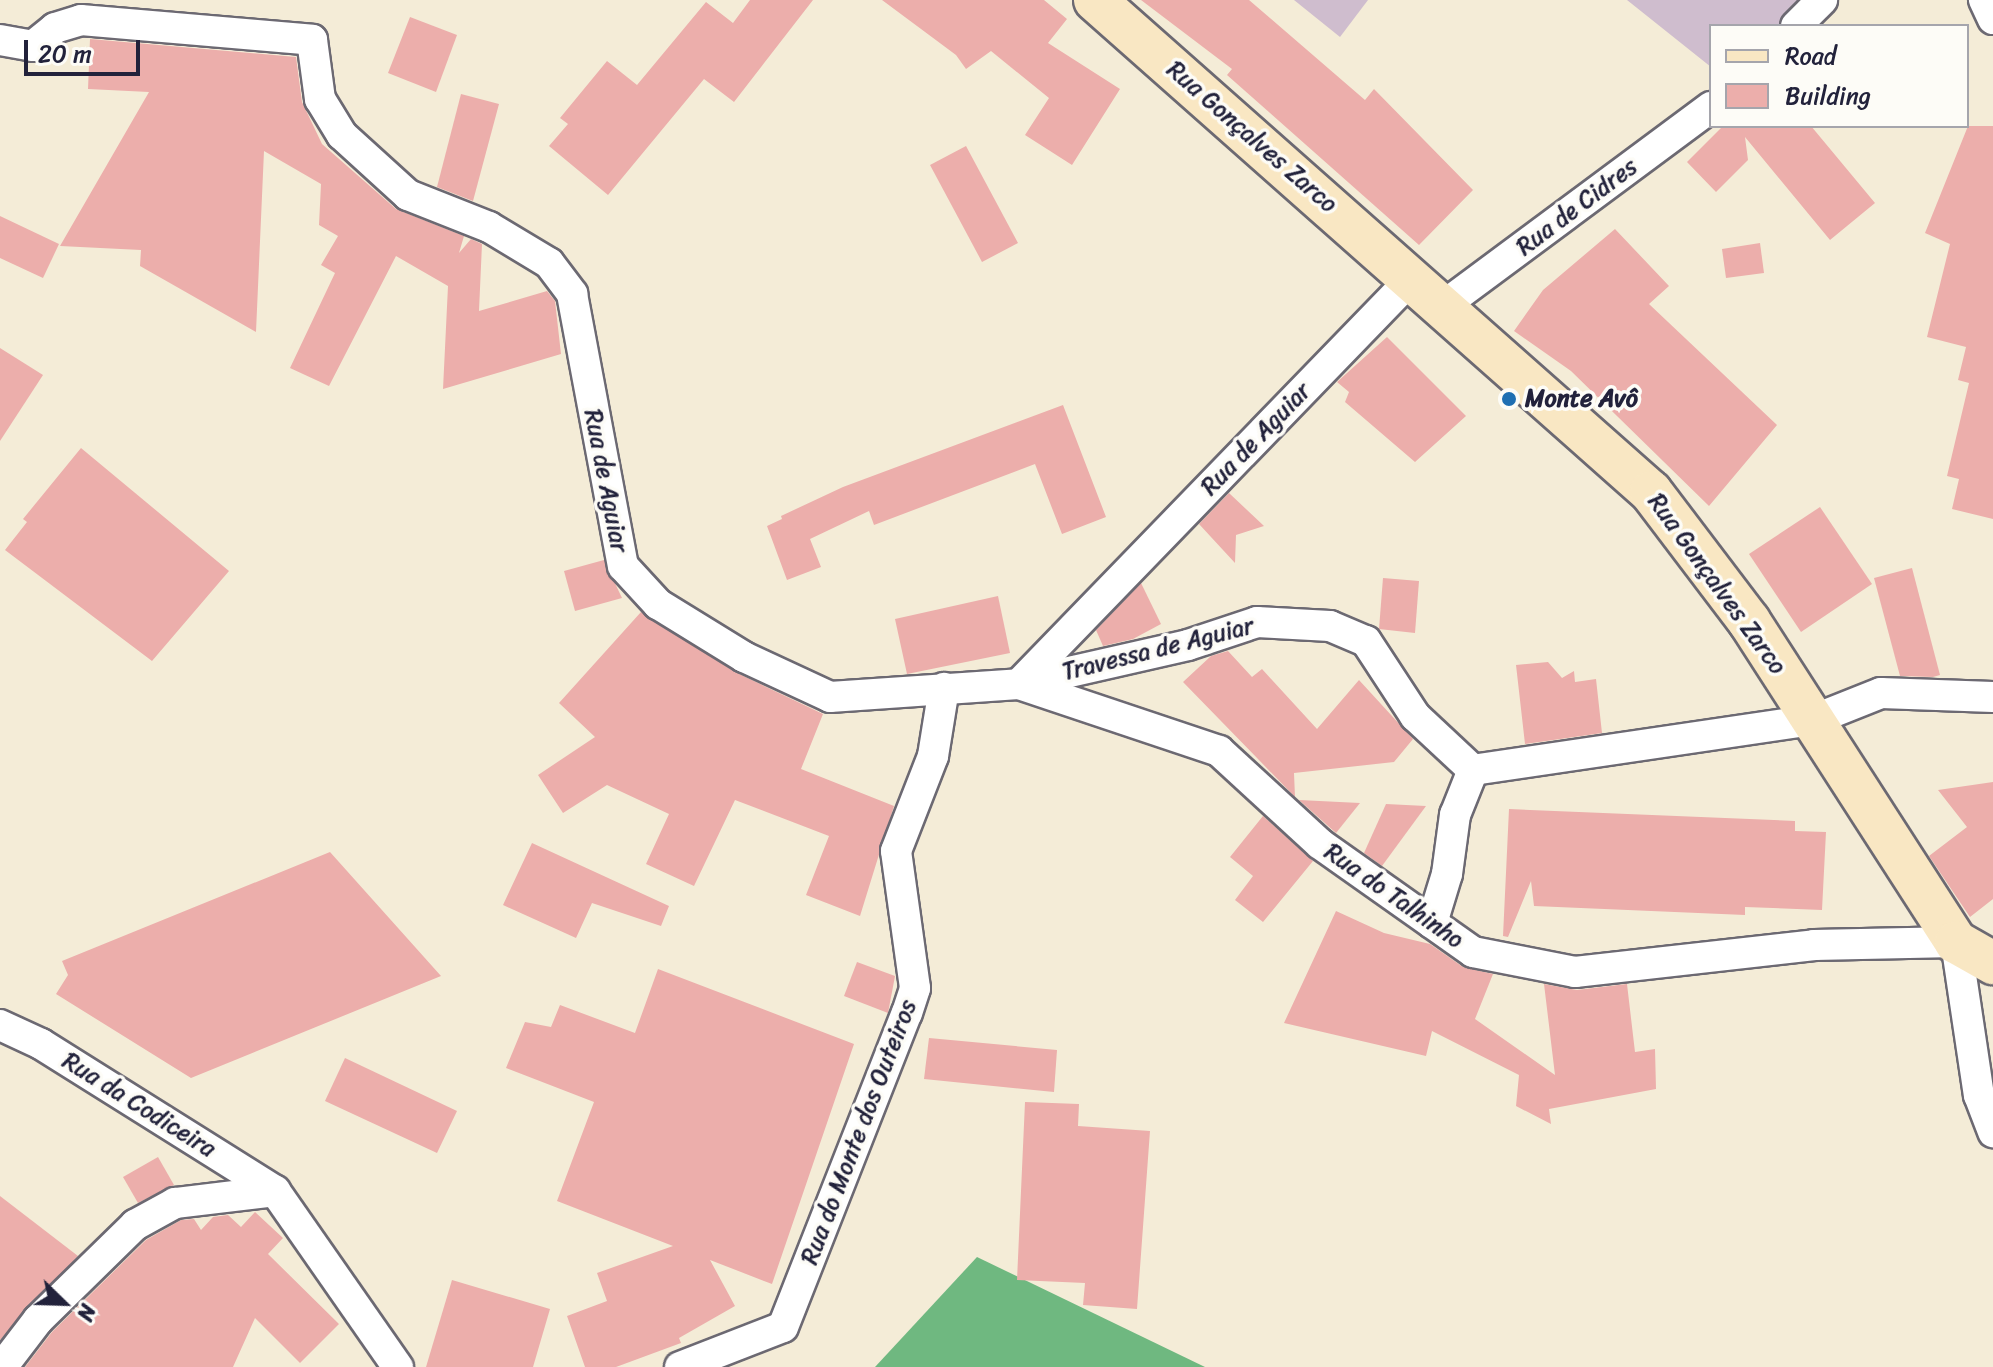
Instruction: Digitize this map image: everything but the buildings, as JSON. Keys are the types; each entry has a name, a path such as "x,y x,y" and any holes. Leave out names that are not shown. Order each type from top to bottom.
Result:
{"street":[{"name":"Rua Gonçalves Zarco","path":"1095,0 1413,277 1651,492 1749,621 1956,942 1993,963"},
{"path":"1798,24 1822,0"},
{"path":"1984,0 1993,19"},
{"name":"Rua de Aguiar","path":"0,40 33,46 78,10 312,40 320,99 342,135 408,195 489,227 549,263 572,294 623,566 658,604 744,657 830,697 906,695 944,688 1019,684 1413,277"},
{"name":"Rua de Cidres","path":"1443,306 1709,108"},
{"name":"Travessa de Aguiar","path":"1019,684 1188,645 1257,622 1330,626 1366,641 1415,716 1473,770"},
{"name":"Rua do Talhinho","path":"1019,684 1219,751 1320,844 1473,952 1575,972 1814,945 1956,942"},
{"name":"Rua do Monte dos Outeiros","path":"680,1367 783,1327 907,1013 915,988 896,851 933,756 944,688"},
{"path":"1432,923 1447,874 1455,815 1473,770 1813,720 1881,693 1993,697"},
{"path":"1956,942 1979,1095 1993,1132"},
{"name":"Rua da Codiceira","path":"0,1025 41,1044 275,1191"},
{"path":"2,1367 38,1320 135,1225 175,1203 275,1191 398,1367"}],"shaded area":[{"path":"1294,0 1368,0 1340,37"},
{"path":"1627,0 1805,0 1780,24 1709,24 1709,65"}],"green space":[{"path":"977,1257 1205,1367 875,1367"}],"place":[{"name":"Monte Avô","path":"1509,399"}]}
